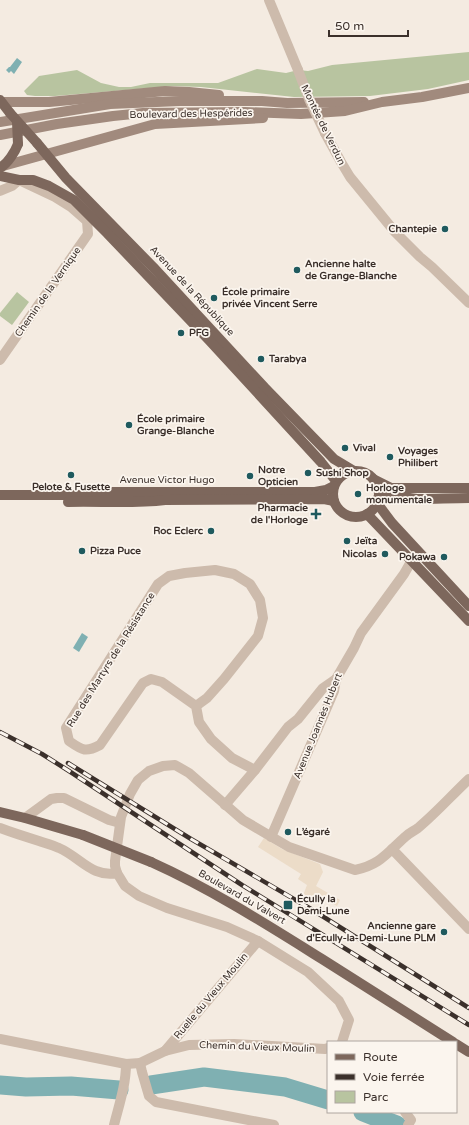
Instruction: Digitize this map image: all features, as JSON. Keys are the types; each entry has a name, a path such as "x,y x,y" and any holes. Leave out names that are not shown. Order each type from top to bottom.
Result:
{"main road":[{"name":"Boulevard des Hespérides","path":"0,135 58,124 143,113 238,112 301,114 345,110 382,102 422,97 469,88"},
{"path":"0,101 49,102 166,90 262,101"},
{"name":"Avenue de la République","path":"0,101 66,178 153,267 265,388 334,459 354,471"},
{"name":"Boulevard des Hespérides","path":"0,122 110,104 180,101 262,101 287,103 382,102"},
{"path":"2,167 155,124 252,120 301,114"},
{"path":"2,167 16,150 18,144 17,122"},
{"path":"0,176 19,180 33,180 49,186 74,200 209,340 325,467 335,484"},
{"path":"354,471 361,471 368,474 373,479 379,492 372,510 367,514 355,517 342,512 337,507 333,496 335,484 344,474 354,471"},
{"path":"373,479 391,488 469,488"},
{"name":"Avenue Victor Hugo","path":"0,495 79,495 102,492 315,492 326,490 335,484"},
{"path":"377,500 388,496 420,499 469,498"},
{"name":"Avenue Victor Hugo","path":"0,502 132,502 165,500 324,498 334,501"},
{"path":"377,500 392,523 469,606"},
{"path":"367,514 469,621"},
{"name":"Boulevard du Valvert","path":"0,812 83,835 182,876 270,926 451,1041"},
{"path":"457,1045 469,1052"}],"street":[{"name":"Montée de Verdun","path":"269,0 309,99 325,133 350,177 400,237 469,303"},
{"path":"0,191 12,186 19,180"},
{"name":"Chemin de la Vernique","path":"0,360 88,234 87,220 71,207 55,197 19,180"},
{"name":"Avenue Joannès Hubert","path":"271,837 334,691 336,679 362,633 404,574 412,560"},
{"name":"Rue des Martyrs de la Résistance","path":"215,570 234,574 250,584 260,600 263,618 258,636 224,679 207,698 196,706 162,682 151,679 143,683 100,745 91,750 81,749 70,741 66,728 158,584 169,576 185,573 215,570"},
{"path":"225,805 255,770 288,727 298,719 323,688 336,679"},
{"path":"196,706 198,722 211,739 232,758 255,770"},
{"path":"342,1041 349,1020 339,1001 308,972 258,941 227,927 167,908 139,896 125,886 117,873 115,861 121,816 130,794 138,780 149,771 163,766 175,765 189,773 243,820 271,837 289,847 355,870 366,868 383,857 406,835 417,828 469,779"},
{"path":"25,818 51,799 64,798 109,820 120,823"},
{"path":"0,828 59,848 76,857 93,870 104,874 117,873"},
{"path":"392,849 469,929"},
{"name":"Ruelle du Vieux Moulin","path":"165,1051 258,941"},
{"name":"Chemin du Vieux Moulin","path":"0,1039 126,1068 141,1068 165,1051 189,1045 234,1044 327,1048"},
{"path":"114,1125 122,1095 126,1068"},
{"path":"141,1068 149,1096 156,1102 274,1125"}],"green space":[{"path":"469,52 469,80 428,89 370,96 294,97 201,87 173,86 55,96 27,95 24,91 39,76 77,70 101,83 119,87 131,87 150,83 218,83 257,69 286,73 298,70 308,71 332,65"},
{"path":"17,292 29,302 12,325 0,316 0,313"}],"shaded area":[{"path":"264,838 282,849 320,864 323,872 316,886 340,900 337,906 315,893 309,902 302,898 307,885 298,879 301,874 258,847"}],"water":[{"path":"17,58 22,62 14,74 11,71 9,73 6,70"},
{"path":"82,633 88,637 79,652 73,648"}],"waterway":[{"path":"151,1085 204,1077 285,1087 327,1100"},
{"path":"0,1085 26,1087 71,1086 119,1090"},
{"path":"366,1113 397,1125"}],"railway":[{"path":"0,732 42,754 242,885 469,1025"},
{"path":"68,763 191,839 311,909 469,1008"}],"place":[{"name":"Chantepie","path":"445,229"},
{"name":"Ancienne halte de Grange-Blanche","path":"297,270"},
{"name":"École primaire privée Vincent Serre","path":"214,298"},
{"name":"PFG","path":"181,333"},
{"name":"Tarabya","path":"261,359"},
{"name":"École primaire Grange-Blanche","path":"129,425"},
{"name":"Vival","path":"345,448"},
{"name":"Voyages Philibert","path":"390,457"},
{"name":"Sushi Shop","path":"308,473"},
{"name":"Pelote & Fusette","path":"71,475"},
{"name":"Notre Opticien","path":"250,476"},
{"name":"Horloge monumentale","path":"358,494"},
{"name":"Pharmacie de l'Horloge","path":"316,514"},
{"name":"Roc Eclerc","path":"211,531"},
{"name":"Jeïta","path":"347,541"},
{"name":"Pizza Puce","path":"82,551"},
{"name":"Nicolas","path":"385,554"},
{"name":"Pokawa","path":"444,557"},
{"name":"L’égaré","path":"288,832"},
{"name":"Écully la Demi-Lune","path":"288,905"},
{"name":"Ancienne gare d'Ecully-la-Demi-Lune PLM","path":"444,932"}]}
